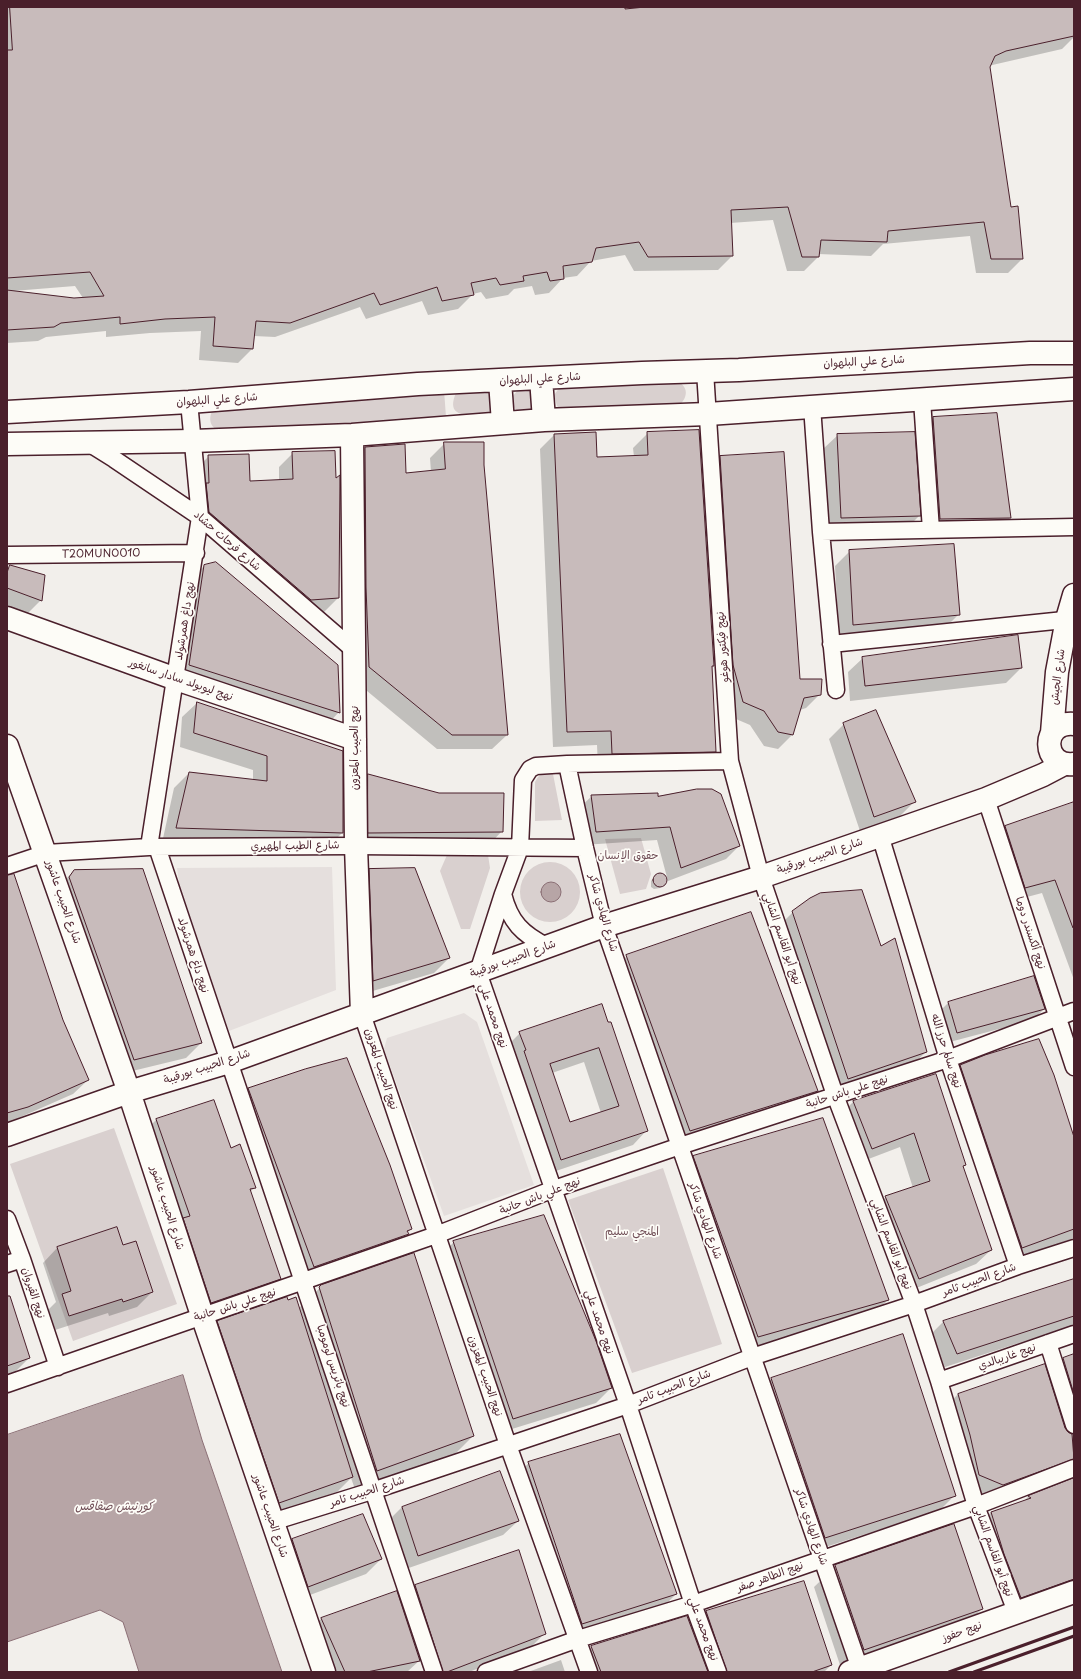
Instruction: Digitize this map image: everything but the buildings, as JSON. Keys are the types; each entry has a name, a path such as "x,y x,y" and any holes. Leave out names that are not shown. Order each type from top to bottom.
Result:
{"street":[{"name":"شارع علي البلهوان","path":"7,412 189,402 418,384 706,371 1030,352 1074,353"},
{"name":"نهج فيكتور هوغو","path":"706,371 730,761 761,877"},
{"path":"541,378 544,420"},
{"path":"500,381 503,422"},
{"path":"7,444 90,444 352,435 503,422 708,414 1074,389"},
{"path":"922,400 931,530"},
{"name":"نهج داغ همرشولد","path":"189,402 200,517 153,847 229,1062"},
{"path":"812,406 821,532 836,690"},
{"name":"نهج الحبيب المعزون","path":"352,435 356,846 362,1014 508,1445 589,1672"},
{"name":"شارع فرحات حشاد","path":"90,444 200,517 355,651"},
{"path":"821,532 1074,527"},
{"name":"T20MUN0010","path":"7,555 196,553"},
{"path":"831,644 1072,608"},
{"name":"شارع الجيش","path":"1051,736 1057,672 1072,608"},
{"name":"نهج ليوبولد سادار سانغور","path":"7,618 176,679 355,739"},
{"path":"1019,785 1051,736 1062,725 1074,724"},
{"path":"1051,736 1050,751 1058,761 1069,764"},
{"name":"شارع الحبيب عاشور","path":"7,746 129,1092 202,1315 324,1672"},
{"path":"478,972 503,894 520,848 523,780 530,769 536,766 567,764 730,761"},
{"name":"شارع الهادي شاكر","path":"567,764 604,926 822,1558 857,1671"},
{"name":"شارع الحبيب بورقيبة","path":"7,1135 129,1092 229,1062 604,926 761,877 986,799 1069,764"},
{"name":"نهج ألكسندر دوما","path":"986,799 1074,1066"},
{"name":"نهج سالم حرز الله","path":"880,835 948,1059 1018,1266"},
{"name":"شارع الطيب المهيري","path":"7,866 46,853 153,847 356,846 585,848"},
{"name":"نهج أبو القاسم الشابي","path":"761,877 835,1095 914,1304 939,1381 976,1506 1016,1612"},
{"path":"503,894 507,908 523,932 534,940 548,947"},
{"name":"نهج محمد علي","path":"478,972 628,1405 693,1604 718,1672"},
{"name":"نهج علي باش حانبة","path":"7,1384 202,1315 305,1282 436,1235 554,1189 680,1146 948,1059 1074,1011"},
{"name":"نهج باتريس لومومبا","path":"229,1062 375,1490 434,1672"},
{"name":"نهج القيروان","path":"7,1219 58,1367"},
{"name":"شارع الحبيب ثامر","path":"272,1522 375,1490 628,1405 752,1357 914,1304 1018,1266 1074,1248"},
{"path":"7,1264 22,1259"},
{"name":"نهج غاريبالدي","path":"939,1381 1074,1334"},
{"path":"1048,1343 1074,1425"},
{"name":"نهج الطاهر صفر","path":"486,1672 578,1639 693,1604 822,1558 976,1506 1074,1468"},
{"name":"نهج حفوز","path":"857,1671 1074,1592"}],"shaded area":[{"path":"332,867 336,990 229,1031 181,898 177,868"},
{"path":"464,1013 477,1022 534,1185 444,1216 384,1049 387,1038"}],"green space":[{"path":"677,381 684,386 686,392 682,403 679,406 561,409 557,406 554,395 560,387"},
{"path":"530,389 533,391 533,409 530,411 518,412 512,405 512,397 518,390"},
{"path":"444,390 446,417 225,433 214,428 210,419 212,411"},
{"path":"485,390 490,394 494,406 489,414 462,414 457,412 454,408 453,402 456,393"},
{"path":"542,774 553,774 562,820 535,821 535,782"},
{"name":"حقوق الإنسان","path":"641,838 651,874 646,889 620,894 605,839"},
{"path":"447,855 488,855 490,868 470,929 461,929 440,871"},
{"path":"544,862 556,862 567,867 575,875 580,886 578,904 567,917 556,922 544,922 533,917 525,909 520,898 520,886 525,875 533,867"},
{"path":"114,1128 177,1304 73,1341 10,1164"},
{"name":"المنجي سليم","path":"663,1168 722,1344 632,1373 568,1200"}],"water":[{"path":"551,882 558,885 561,892 558,899 551,902 544,899 541,892 544,885"},
{"name":"كورنيش صفاقس","path":"183,1375 202,1440 282,1672 139,1672 123,1622 100,1610 7,1642 7,1435"}],"railway":[{"path":"949,1672 1074,1627"},
{"path":"974,1672 1074,1636"}]}
